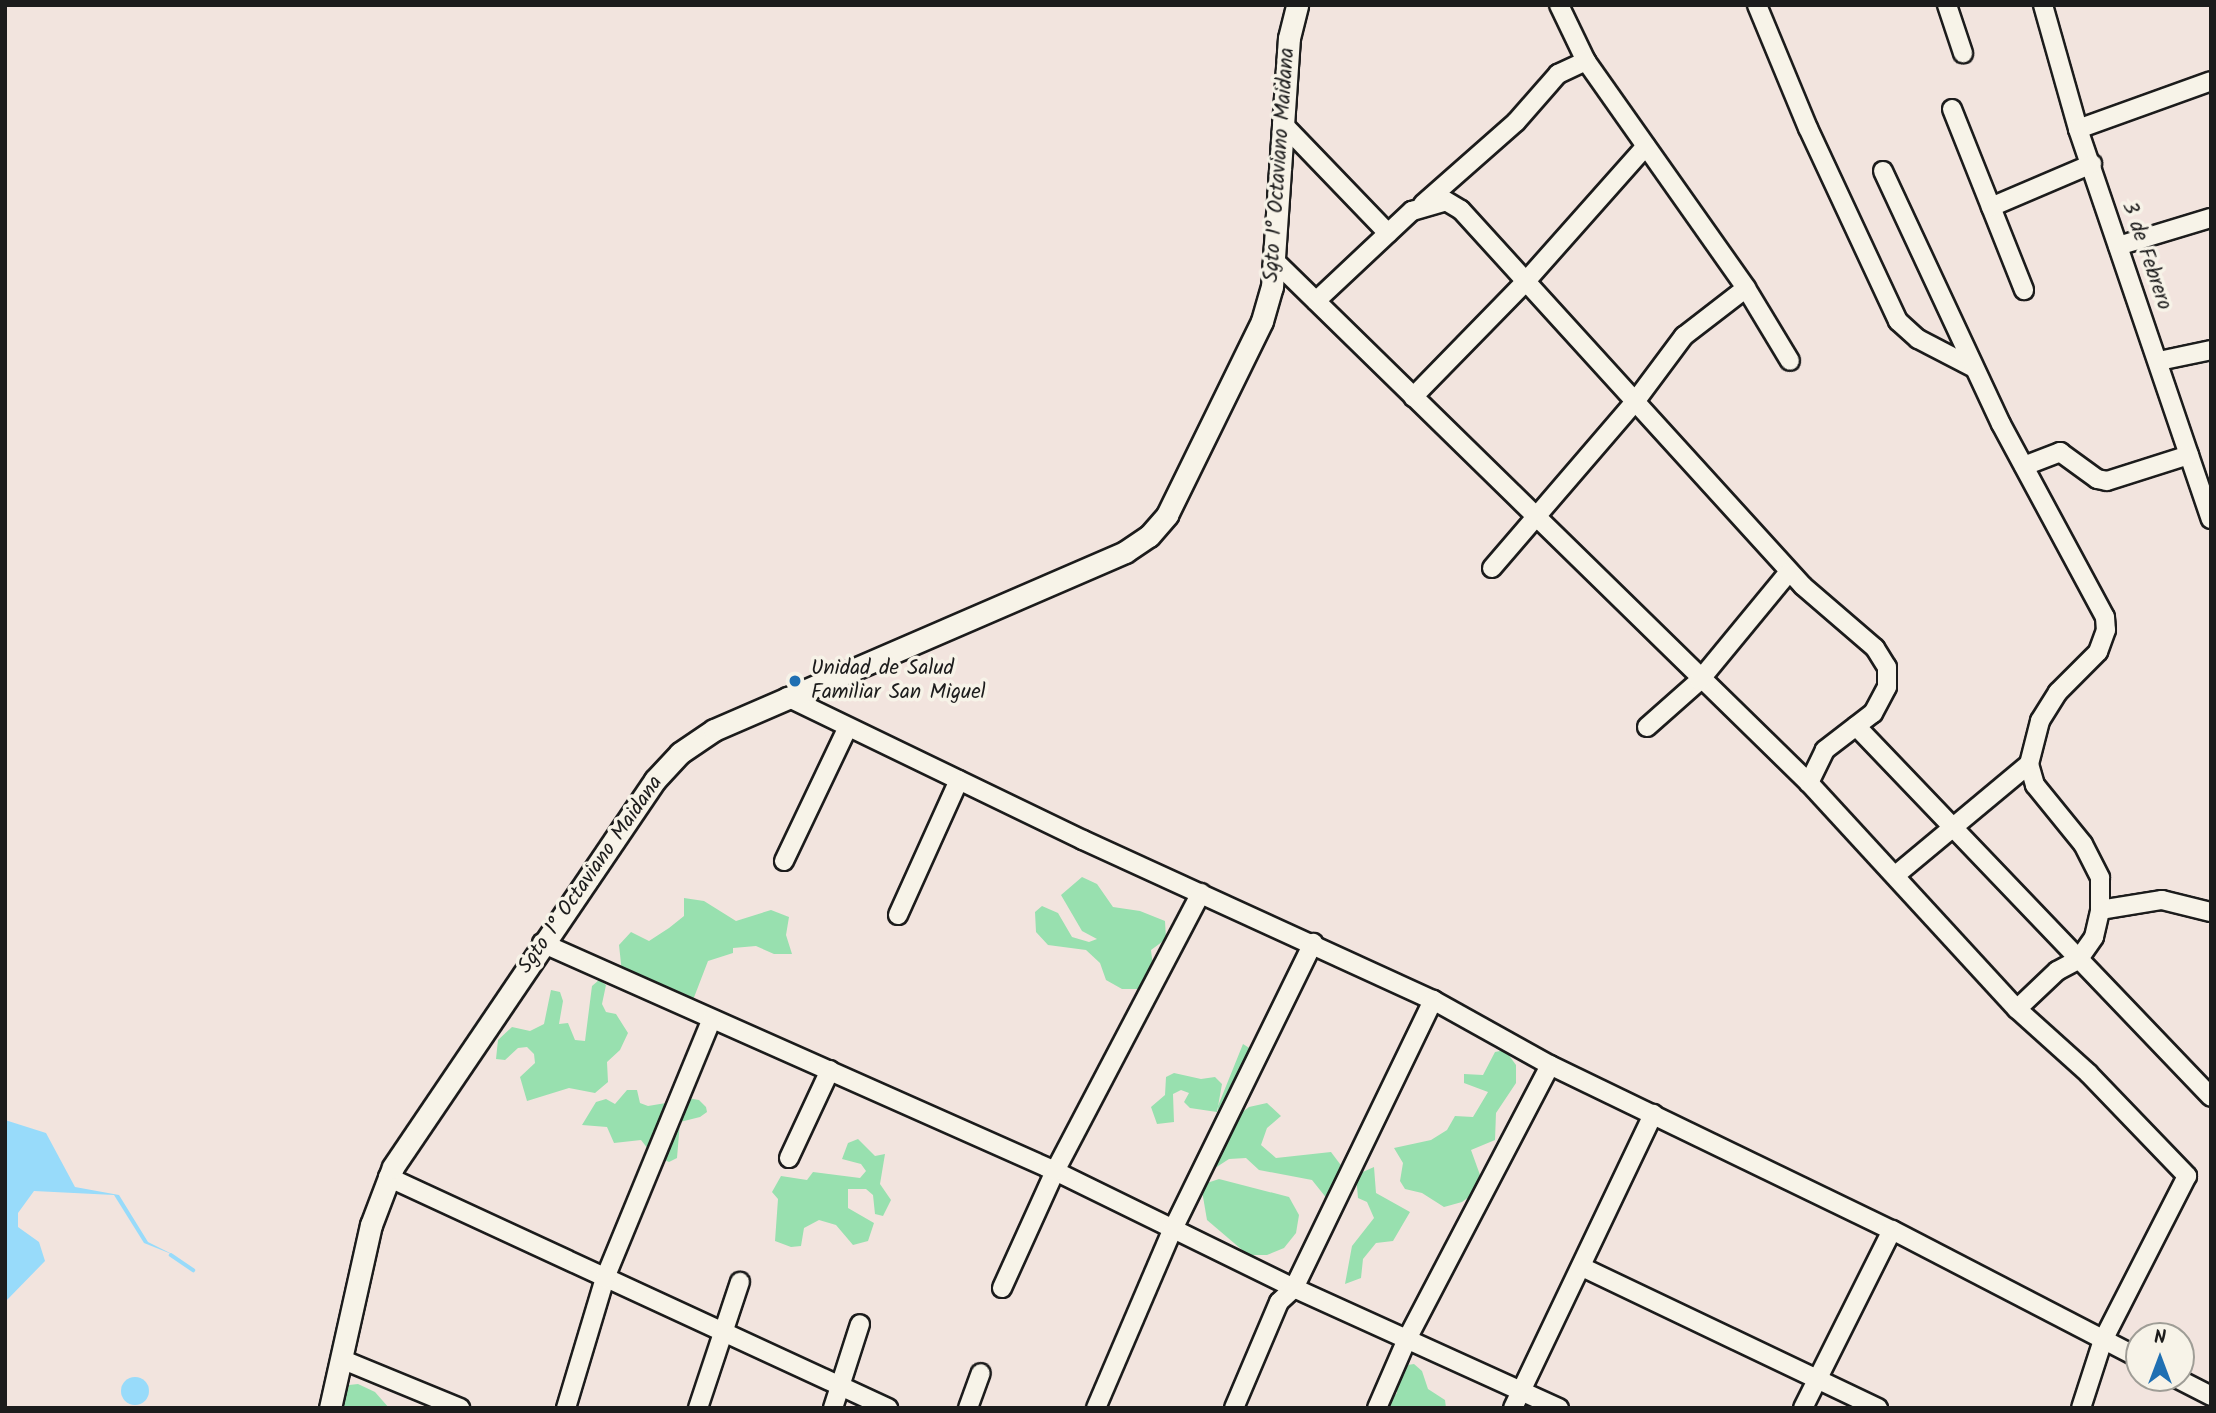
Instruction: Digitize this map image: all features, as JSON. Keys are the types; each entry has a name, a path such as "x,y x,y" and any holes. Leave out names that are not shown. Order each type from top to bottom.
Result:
{"main road":[{"name":"Sgto 1° Octaviano Maidana","path":"330,1408 372,1224 388,1177 631,813 680,753 714,730 1125,552 1149,536 1167,515 1262,321 1276,262 1282,122 1289,38 1297,5"}],"street":[{"path":"1559,5 1586,61 1746,288 1790,361"},
{"path":"1757,5 1808,128 1898,321 1918,339 1974,368"},
{"path":"1947,5 1963,53"},
{"name":"3 de Febrero","path":"2046,6 2078,129 2211,519"},
{"path":"1316,302 1388,233 1516,122 1558,74 1586,61"},
{"path":"2078,129 2211,81"},
{"path":"1952,109 2024,290"},
{"path":"1282,122 1388,233"},
{"path":"1413,397 1527,280 1646,146"},
{"path":"1991,207 2092,164"},
{"path":"1883,171 1974,368 2105,617 2106,630 2098,652 2058,692 2040,721 2029,764 2035,785 2083,844 2100,878 2100,910 2094,937 2078,960 2057,971 2017,1009"},
{"path":"1420,207 1446,201 1461,210 1789,572 1875,648 1888,667 1887,687 1873,713 1825,750 1809,783"},
{"path":"2118,246 2211,218"},
{"path":"1276,262 1699,681 1809,783 1897,874 2017,1009 2088,1073 2187,1176 2103,1340 2081,1408"},
{"path":"1492,568 1634,403 1684,336 1746,288"},
{"path":"2159,361 2211,349"},
{"path":"2024,466 2060,453 2097,480 2107,481 2189,455"},
{"path":"1647,727 1699,681 1789,572"},
{"path":"787,698 1433,1000 1550,1065 1892,1230 2125,1352"},
{"path":"1856,726 2211,1097"},
{"path":"783,861 848,727"},
{"path":"1897,874 2029,764"},
{"path":"898,915 959,780"},
{"path":"1002,1288 1055,1171 1201,893"},
{"path":"2100,910 2162,900 2211,912"},
{"path":"542,943 1055,1171 1172,1231 1407,1339 1516,1399 1559,1408"},
{"path":"1096,1408 1172,1231 1313,943"},
{"path":"1234,1408 1279,1302 1294,1288 1433,1000"},
{"path":"566,1408 605,1278 712,1019"},
{"path":"1377,1408 1407,1339 1550,1065"},
{"path":"789,1158 830,1070"},
{"path":"1516,1399 1582,1267 1653,1114"},
{"path":"388,1177 720,1332 839,1383 888,1408"},
{"path":"1803,1408 1892,1230"},
{"path":"1582,1267 1878,1408"},
{"path":"698,1408 720,1332 740,1282"},
{"path":"834,1408 839,1383 860,1324"},
{"path":"341,1359 460,1408"},
{"path":"968,1408 981,1373"},
{"path":"2195,1388 2211,1396"}],"green space":[{"path":"1082,877 1097,884 1113,907 1140,911 1165,921 1166,939 1151,950 1153,967 1141,989 1122,989 1106,980 1100,963 1086,950 1048,945 1036,932 1035,912 1042,906 1058,913 1072,937 1089,942 1097,939 1082,931 1061,895"},
{"path":"684,898 704,901 736,921 771,910 789,917 786,935 792,954 774,954 756,946 733,948 733,953 708,961 688,1013 623,982 619,945 631,932 649,941 669,928 684,916"},
{"path":"599,980 606,985 602,1004 606,1012 616,1014 628,1033 620,1050 607,1062 608,1082 595,1093 569,1088 527,1101 520,1077 535,1063 534,1054 527,1047 518,1048 505,1060 496,1059 498,1040 512,1027 530,1031 544,1024 551,990 560,992 563,1001 559,1024 568,1023 575,1040 585,1041 592,986"},
{"path":"1243,1044 1265,1058 1266,1063 1236,1117 1249,1107 1267,1103 1281,1116 1267,1128 1261,1145 1276,1158 1331,1152 1343,1168 1328,1200 1312,1180 1259,1170 1246,1158 1229,1159 1212,1170 1230,1137 1234,1120 1218,1125 1218,1106"},
{"path":"1505,1050 1516,1065 1516,1083 1496,1113 1495,1140 1471,1150 1484,1186 1462,1202 1444,1207 1422,1193 1405,1189 1400,1181 1403,1163 1394,1148 1431,1140 1447,1130 1455,1116 1473,1117 1488,1092 1464,1083 1464,1074 1483,1075 1495,1052"},
{"path":"1174,1073 1201,1079 1215,1077 1222,1084 1217,1112 1190,1108 1184,1102 1189,1093 1181,1090 1173,1094 1174,1122 1157,1124 1151,1107 1165,1095 1166,1077"},
{"path":"627,1090 637,1090 640,1103 648,1106 666,1103 670,1095 699,1100 706,1107 707,1112 700,1117 680,1122 677,1158 669,1162 652,1154 641,1140 614,1143 607,1127 582,1125 596,1102 606,1099 615,1104"},
{"path":"858,1139 875,1156 885,1154 880,1184 891,1200 883,1216 875,1214 873,1195 866,1189 848,1189 848,1208 874,1223 868,1241 853,1245 836,1225 819,1220 804,1228 801,1246 791,1247 775,1241 778,1199 772,1192 781,1176 807,1180 813,1172 860,1178 866,1171 861,1164 842,1159 848,1143"},
{"path":"1374,1167 1376,1193 1410,1212 1393,1241 1376,1243 1363,1259 1361,1278 1345,1284 1352,1246 1374,1218 1367,1202 1358,1198 1356,1175"},
{"path":"1219,1179 1289,1197 1299,1215 1296,1233 1284,1248 1267,1255 1248,1255 1207,1220 1201,1185"},
{"path":"1414,1364 1422,1371 1428,1389 1445,1400 1446,1408 1382,1408 1397,1393 1395,1367"},
{"path":"358,1384 375,1392 389,1408 342,1408 349,1385"}],"water":[{"path":"5,1120 46,1133 75,1187 119,1195 148,1242 174,1255 144,1243 114,1195 34,1191 18,1213 18,1227 39,1242 45,1261 5,1302"},
{"path":"135,1377 145,1381 149,1391 145,1401 135,1405 125,1401 121,1391 125,1381"}],"waterway":[{"path":"171,1255 193,1270"}],"place":[{"name":"Unidad de Salud Familiar San Miguel","path":"795,681"}]}
